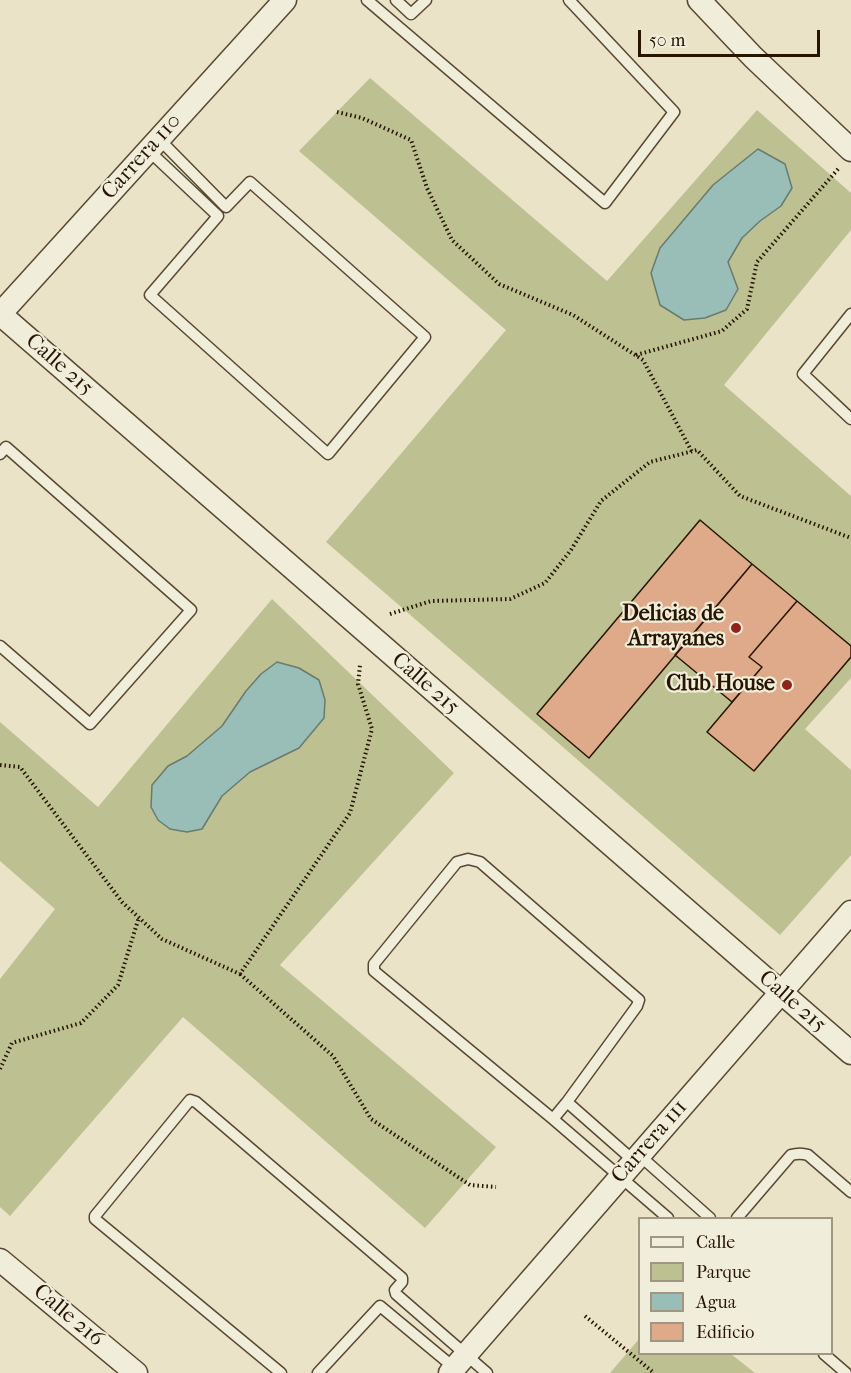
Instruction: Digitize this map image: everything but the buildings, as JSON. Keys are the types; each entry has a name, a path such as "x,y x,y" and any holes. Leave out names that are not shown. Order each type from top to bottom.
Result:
{"street":[{"name":"Carrera 110","path":"0,314 285,0"},
{"path":"699,0 845,159"},
{"name":"Calle 215","path":"0,314 851,1053"},
{"name":"Carrera 111","path":"458,1367 851,912"},
{"name":"Calle 216","path":"0,1260 136,1373"}],"lane":[{"path":"367,0 604,203 674,112 569,0"},
{"path":"396,0 411,14"},
{"path":"399,27 426,0"},
{"path":"153,144 226,207"},
{"path":"153,144 218,216"},
{"path":"250,182 425,337 328,454 150,295 218,216 250,182"},
{"path":"851,314 803,374 851,419"},
{"path":"0,454 6,447 191,610 90,724 0,646"},
{"path":"552,1119 638,1006 639,999 480,862 468,859 457,862 374,964 374,971 552,1119 631,1165 709,1217"},
{"path":"281,1373 94,1219 190,1100 196,1102 402,1278 402,1282 394,1290 396,1294 458,1367"},
{"path":"567,1102 631,1165 667,1217"},
{"path":"738,1217 791,1155 796,1153 808,1155 851,1192"},
{"path":"318,1373 378,1308 384,1307 396,1294"},
{"path":"384,1307 458,1367 487,1373"},
{"path":"826,1355 846,1373"}],"path":[{"path":"337,112 362,118 411,140 427,188 452,240 499,284 573,315 643,360 692,452"},
{"path":"636,355 722,331 747,309 757,262 845,159"},
{"path":"390,614 431,601 510,599 545,583 571,550 601,501 650,462 697,450 740,496 851,538"},
{"path":"240,974 350,813 372,729 358,684 360,665"},
{"path":"0,765 20,767 122,902 162,939 240,974 333,1056 371,1119 470,1185 496,1187"},
{"path":"0,1069 12,1043 81,1023 118,985 139,917"},
{"path":"585,1316 654,1373"}],"green space":[{"path":"370,78 607,281 757,110 851,193 851,230 724,385 851,496 851,678 805,729 851,770 851,855 780,935 326,542 506,330 299,151"},
{"path":"272,599 454,773 280,965 496,1147 425,1228 183,1017 10,1216 0,1207 0,979 55,909 0,861 0,722 98,807"},
{"path":"638,1340 638,1355 732,1355 755,1373 610,1373"}],"water":[{"path":"758,149 785,164 792,188 781,206 742,238 728,262 738,289 726,310 705,318 684,320 660,305 651,273 660,248 713,185"},
{"path":"277,662 299,668 319,680 325,700 324,718 299,748 250,772 222,796 202,829 187,832 170,829 158,820 151,807 152,785 168,766 187,756 222,726 246,691 261,674"}],"place":[{"name":"Delicias de Arrayanes","path":"736,628"},
{"name":"Club House","path":"787,685"}]}
